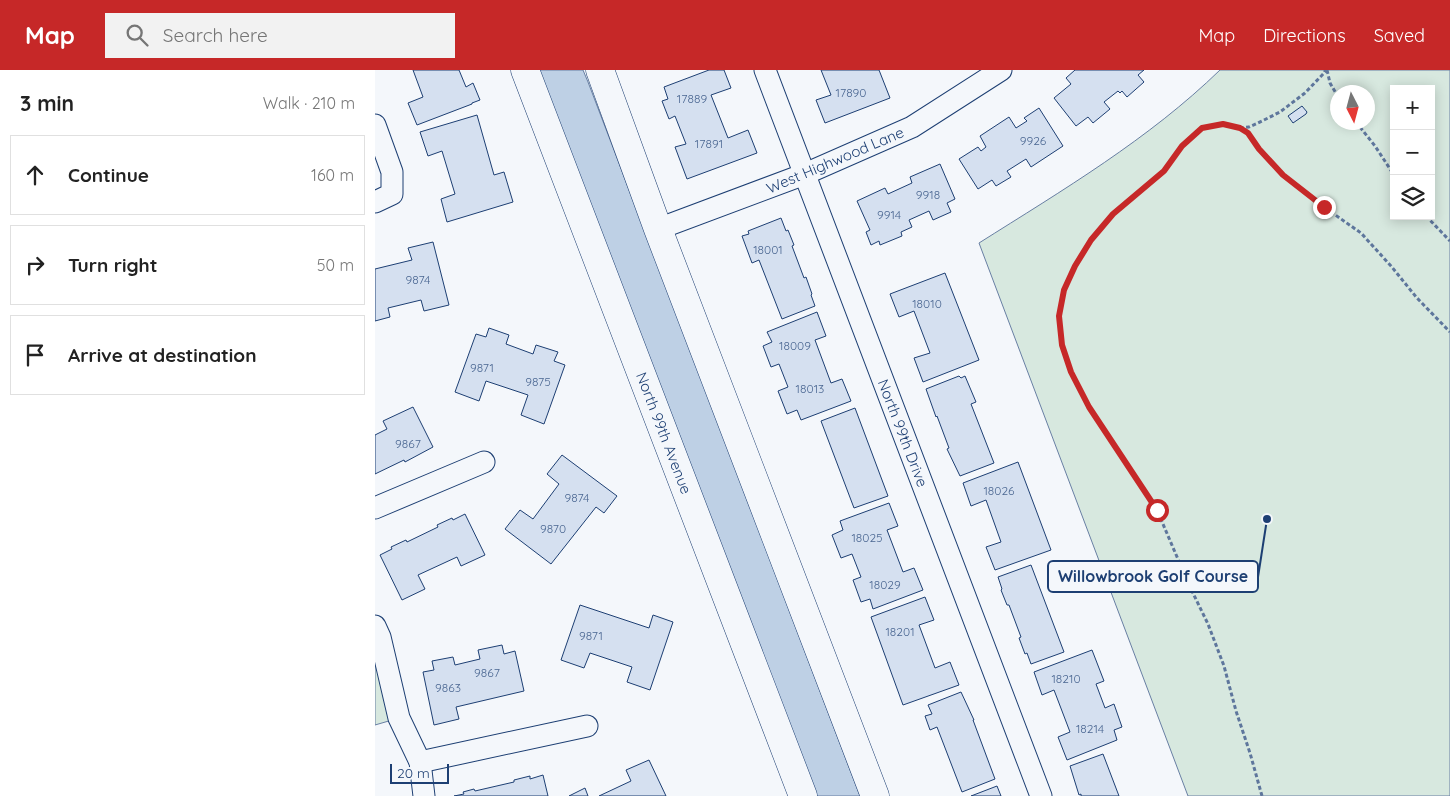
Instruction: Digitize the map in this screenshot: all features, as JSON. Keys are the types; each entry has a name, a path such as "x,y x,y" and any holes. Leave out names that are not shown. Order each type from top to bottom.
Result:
{"main road":[{"name":"North 99th Avenue","path":"525,70 803,796"},
{"path":"600,70 658,229 875,796"}],"street":[{"name":"North 99th Drive","path":"765,70 1041,796"},
{"name":"West Highwood Lane","path":"658,229 805,174 912,127 1001,70"},
{"path":"375,125 392,172 383,198"},
{"path":"375,508 484,462"},
{"path":"375,626 380,637 399,718 420,762 424,796"},
{"path":"420,762 587,726"}],"path":[{"path":"1326,70 1331,85"},
{"path":"1240,128 1249,127 1280,112 1305,93 1326,70"},
{"path":"1262,796 1224,666 1208,624 1182,570 1157,510 1089,407 1071,372 1062,345 1059,316 1064,290 1075,266 1091,240 1113,214 1164,171 1182,146 1202,128 1223,124 1240,128 1248,133 1259,149 1283,175 1361,233 1417,298 1450,332"},
{"path":"1362,130 1390,169"},
{"path":"1430,220 1450,240"}],"shaded area":[{"path":"1220,70 1450,70 1450,796 1188,796 979,243 1104,162 1164,119"},
{"path":"375,626 399,718 375,725"}],"water":[{"path":"536,70 583,70 860,796 813,796"}],"building":[{"path":"413,70 459,70 466,87 473,83 480,100 417,125 408,103 423,97"},
{"path":"709,70 724,70 731,88 711,95 728,138 748,130 757,153 687,179 675,147 686,144 675,116 669,119 662,101 668,99 664,87"},
{"path":"821,70 879,70 890,98 825,123 816,100 831,95"},
{"path":"1075,70 1144,70 1138,75 1144,82 1127,97 1122,91 1120,93 1118,91 1104,102 1110,109 1093,123 1088,117 1076,126 1054,98 1071,84 1066,78"},
{"path":"1302,106 1307,112 1306,114 1293,123 1288,116"},
{"path":"1039,108 1063,146 1031,167 1026,159 1007,171 1011,177 996,186 992,180 978,189 959,159 978,147 981,151 986,147 980,136 1009,117 1016,128 1027,121 1024,118"},
{"path":"477,115 494,175 504,172 513,202 447,222 441,199 455,194 442,151 428,156 420,132"},
{"path":"940,164 955,199 947,203 951,212 933,220 929,211 909,220 912,227 901,232 902,236 880,245 879,241 871,245 866,232 870,230 857,201 885,188 888,194 912,183 910,177"},
{"path":"781,218 794,245 792,246 804,278 806,277 815,306 782,319 759,260 752,263 742,236 749,234 748,231"},
{"path":"433,242 449,305 424,311 421,300 388,308 390,317 375,321 375,269 412,260 408,248"},
{"path":"945,273 979,360 923,382 914,358 930,353 914,311 899,317 890,294"},
{"path":"817,312 826,336 815,340 831,383 842,379 851,401 801,420 797,410 787,414 778,391 788,387 779,364 771,367 763,346 772,342 767,332"},
{"path":"489,328 509,335 506,344 533,354 536,345 558,352 554,361 565,365 544,424 521,415 528,395 486,381 479,401 455,392 476,334 486,337"},
{"path":"959,376 961,378 965,376 976,402 971,404 994,463 960,476 947,449 949,448 926,389"},
{"path":"413,407 433,447 405,462 404,460 375,474 375,435 387,429 383,421"},
{"path":"855,408 888,496 854,508 821,421"},
{"path":"562,455 617,496 604,513 596,507 551,564 505,529 520,510 533,519 559,484 547,474"},
{"path":"1018,462 1051,550 995,570 986,547 1001,542 986,500 971,506 963,483"},
{"path":"889,503 898,526 887,530 903,572 914,568 923,590 873,609 870,599 861,602 853,580 861,577 852,554 841,558 832,535 843,530 840,521"},
{"path":"465,514 485,555 461,566 457,557 418,575 425,589 402,600 380,555 392,549 391,547 406,540 407,542 438,527 437,525"},
{"path":"1031,565 1064,652 1031,664 1027,653 1025,654 1019,638 1021,637 1001,590 998,577"},
{"path":"925,597 934,620 919,625 935,668 950,662 959,685 903,705 871,617"},
{"path":"580,605 649,628 653,615 673,622 650,690 627,682 632,667 590,653 584,668 561,660"},
{"path":"502,645 504,654 515,651 524,691 456,707 459,719 434,725 423,672 434,670 432,661 453,657 455,665 480,659 478,650"},
{"path":"1092,650 1104,681 1096,684 1105,708 1114,704 1122,727 1114,730 1117,740 1067,760 1058,737 1070,732 1054,690 1042,695 1034,672"},
{"path":"961,692 974,720 995,779 962,792 937,727 930,730 925,716 932,714 928,705"},
{"path":"1103,754 1119,796 1079,795 1070,766"},
{"path":"649,760 666,796 599,796 631,781 626,770"},
{"path":"543,775 548,796 454,796 474,789 475,791 514,782 514,780 530,776 530,779"},
{"path":"997,786 1001,796 971,796"},
{"path":"585,788 588,796 569,796"}],"place":[{"name":"Willowbrook Golf Course","path":"1267,519"}],"route":[{"path":"1157,510 1089,407 1071,372 1062,345 1059,316 1064,290 1075,266 1091,240 1113,214 1164,171 1182,146 1202,128 1223,124 1240,128 1248,133 1259,149 1283,175 1324,207"}]}
